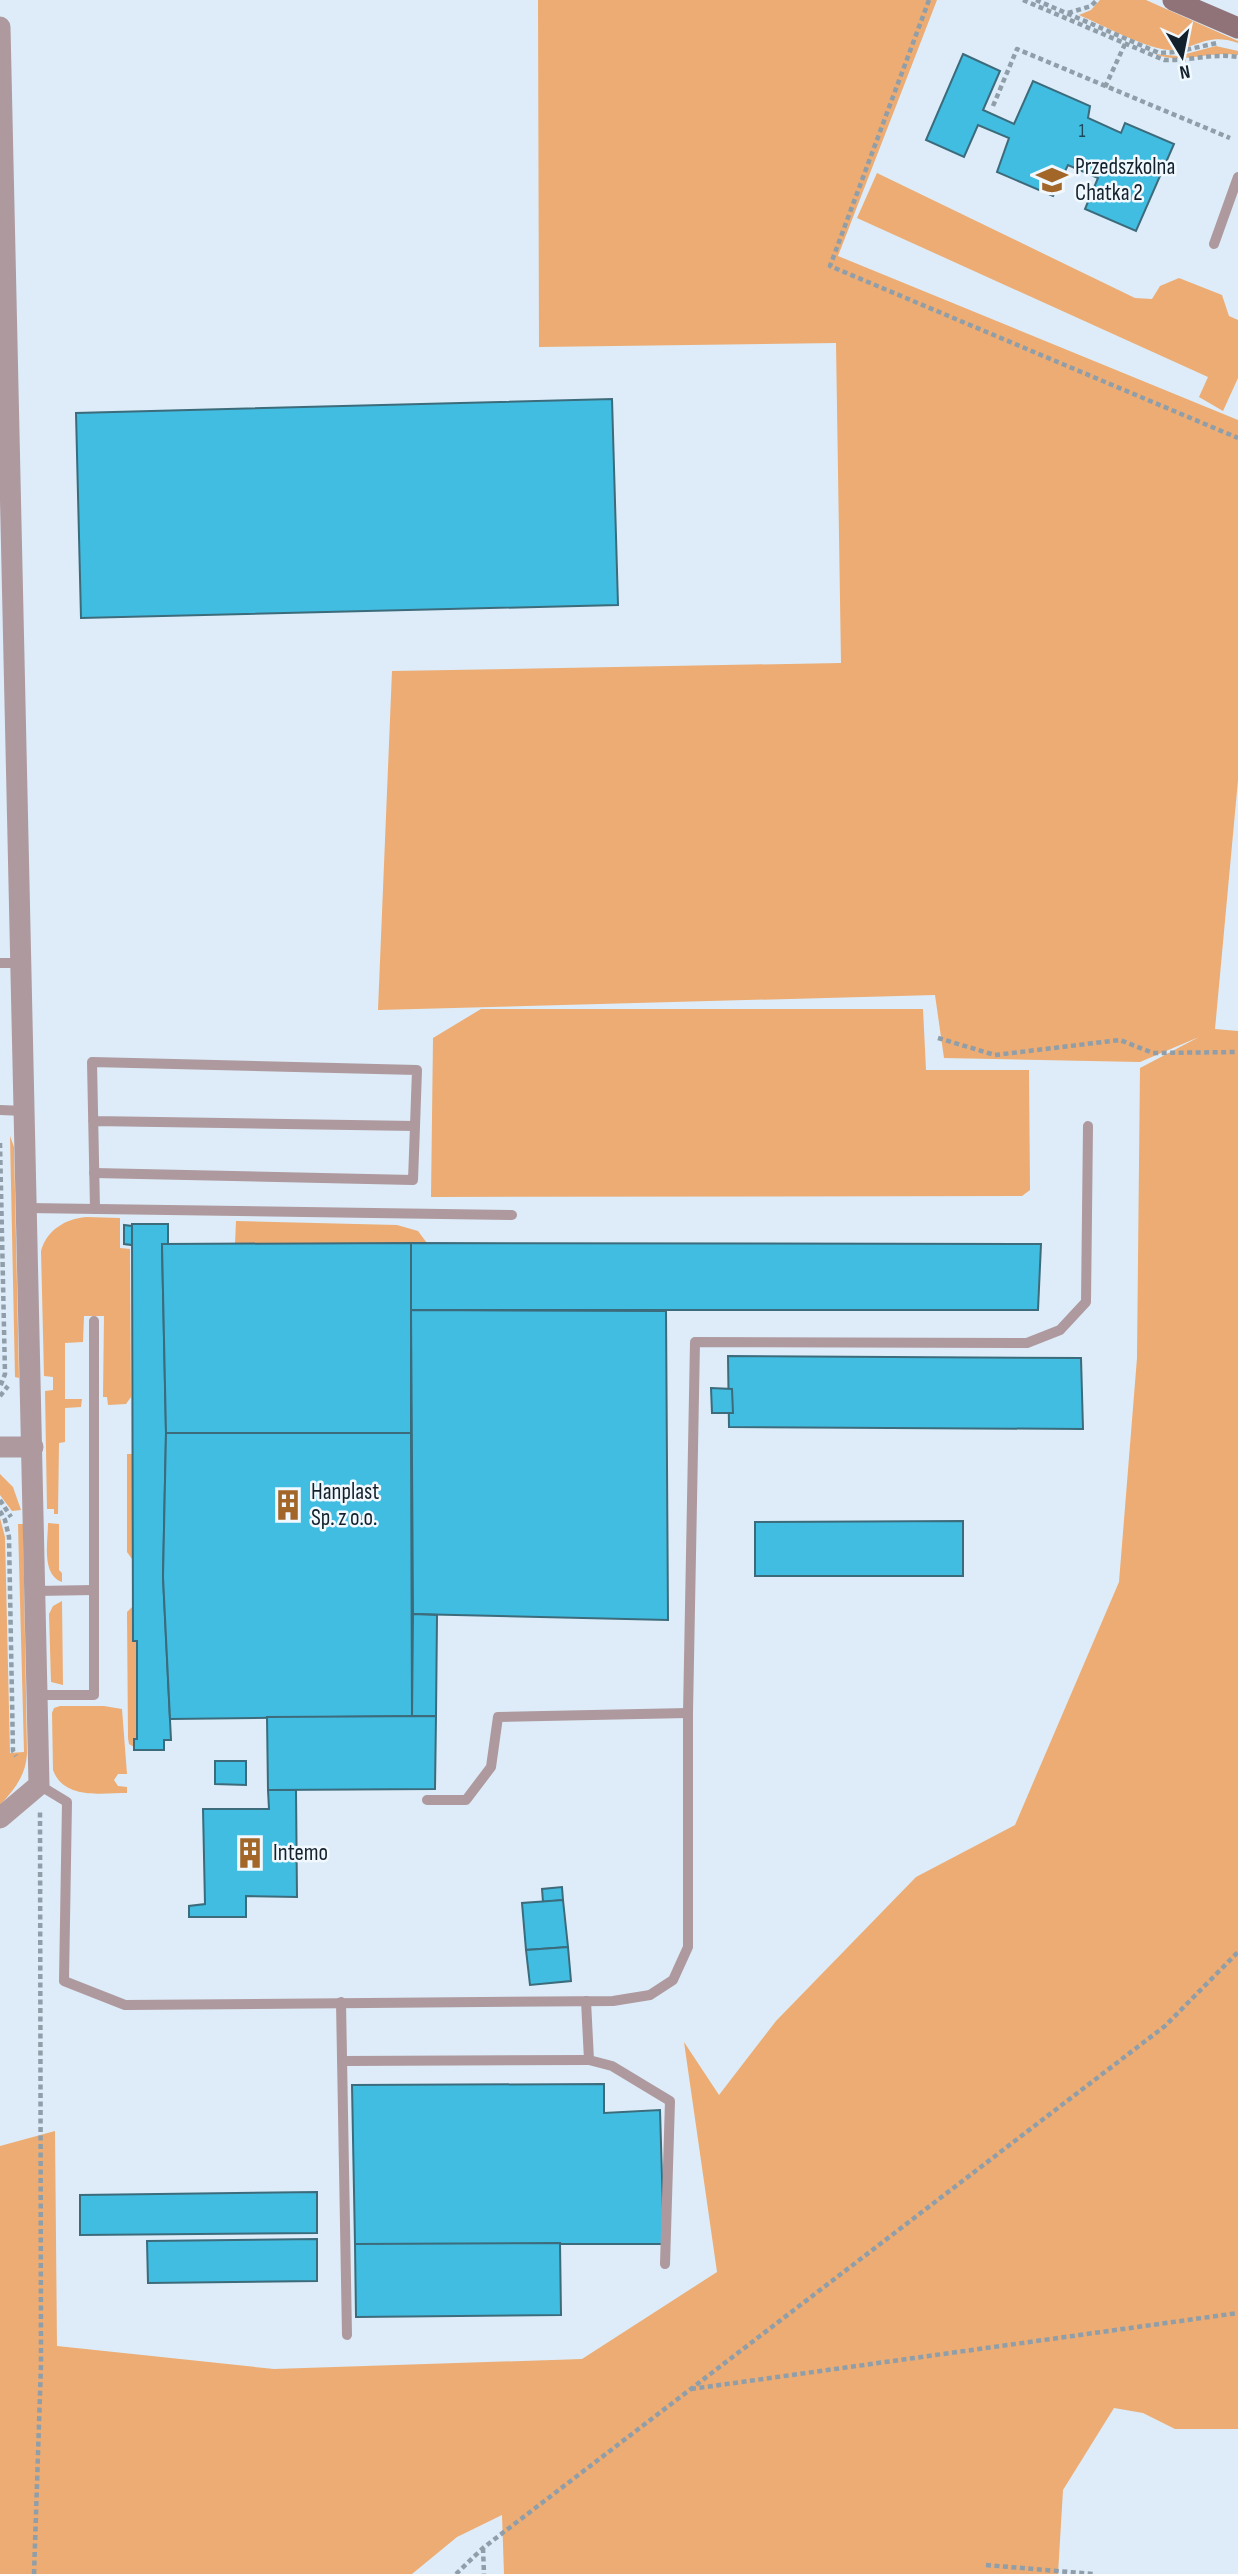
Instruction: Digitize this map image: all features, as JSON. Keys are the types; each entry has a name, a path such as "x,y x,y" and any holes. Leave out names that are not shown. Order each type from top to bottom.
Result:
{"street":[{"path":"1173,0 1231,36"},
{"path":"0,27 7,666 22,963 40,1785 0,1818"},
{"path":"0,1447 33,1447"}],"lane":[{"path":"1214,244 1238,177"},
{"path":"0,963 22,963"},
{"path":"94,1173 413,1180 417,1070 92,1062 94,1173 95,1209"},
{"path":"0,1111 26,1111"},
{"path":"93,1121 415,1126"},
{"path":"40,1785 67,1802 64,1981 125,2006 613,2001 650,1995 673,1980 688,1947 688,1713 695,1342 1027,1343 1060,1330 1086,1302 1088,1126"},
{"path":"27,1208 512,1214"},
{"path":"38,1695 94,1695 94,1321"},
{"path":"36,1591 94,1590"},
{"path":"427,1800 466,1800 491,1767 499,1717 688,1713"},
{"path":"586,2001 590,2060"},
{"path":"341,2002 347,2335"},
{"path":"343,2061 590,2060 612,2066 670,2101 665,2264"}],"path":[{"path":"929,0 830,266 1238,439"},
{"path":"1023,0 1164,60 1219,55 1238,57"},
{"path":"1036,0 1159,53 1176,52 1231,36"},
{"path":"1067,14 1091,6 1097,0"},
{"path":"1105,87 1125,44"},
{"path":"993,106 1017,49 1230,138"},
{"path":"938,1038 995,1055 1120,1040 1153,1053 1238,1052"},
{"path":"0,1143 5,1374 0,1387"},
{"path":"0,1510 9,1537 13,1752 20,1763"},
{"path":"34,2574 41,2364 40,1785"},
{"path":"456,2574 483,2548 1165,2026 1238,1952"},
{"path":"690,2390 1238,2313"},
{"path":"483,2548 484,2574"},
{"path":"986,2565 1093,2574"}],"shaded area":[{"path":"538,0 937,0 838,256 1238,420 1238,780 1215,1029 1238,1031 1238,2429 1175,2429 1143,2413 1114,2408 1063,2490 1058,2574 504,2574 502,2515 457,2537 412,2574 0,2574 0,2146 55,2131 57,2346 274,2369 582,2359 717,2272 684,2042 719,2095 776,2021 916,1877 1015,1825 1119,1582 1137,1358 1140,1068 1199,1037 1140,1062 944,1058 935,995 378,1010 392,671 841,663 836,343 539,347"},
{"path":"1100,0 1146,0 1238,43 1218,39 1170,50 1150,46 1079,15 1091,10"},
{"path":"1216,46 1238,51 1238,55 1175,58 1155,54 1178,56"},
{"path":"877,173 1135,298 1152,299 1160,286 1179,278 1222,295 1229,316 1238,320 1238,378 1223,411 1199,397 1208,377 857,218"},
{"path":"481,1009 923,1009 926,1070 1029,1070 1030,1190 1022,1196 431,1197 433,1038"},
{"path":"10,1136 14,1147 19,1378 15,1377"},
{"path":"86,1217 120,1218 120,1248 130,1249 131,1397 126,1404 108,1405 107,1397 103,1397 104,1316 84,1316 83,1342 65,1343 65,1399 82,1399 81,1407 65,1408 65,1442 59,1443 58,1514 54,1514 54,1509 47,1509 45,1391 53,1390 53,1377 44,1376 41,1251 48,1237 58,1227 71,1220"},
{"path":"236,1221 397,1225 418,1231 427,1243 235,1244"},
{"path":"127,1454 132,1454 132,1559 127,1552"},
{"path":"0,1474 13,1487 21,1510 12,1511 0,1495"},
{"path":"0,1518 5,1537 10,1753 24,1752 18,1524 23,1524 27,1753 19,1781 0,1805"},
{"path":"48,1523 59,1524 59,1570 62,1573 62,1582 55,1578 48,1565"},
{"path":"62,1601 63,1685 51,1682 49,1614 53,1606"},
{"path":"133,1606 133,1641 137,1641 137,1739 134,1747 129,1744 128,1738 127,1612"},
{"path":"104,1706 122,1709 127,1774 118,1774 114,1780 118,1786 127,1787 127,1793 85,1793 58,1780 53,1770 52,1713 54,1708"}],"building":[{"path":"963,54 1000,71 983,110 1014,124 1033,81 1090,106 1088,118 1121,133 1125,123 1174,144 1136,231 1085,209 1098,178 1068,165 1053,196 997,172 1009,138 978,125 964,157 926,140"},
{"path":"612,399 618,605 81,618 76,413"},
{"path":"132,1224 168,1224 168,1244 162,1244 166,1433 163,1577 171,1740 164,1740 164,1750 134,1750 134,1739 137,1739 137,1641 133,1641"},
{"path":"124,1225 132,1226 132,1245 124,1244"},
{"path":"411,1243 411,1433 166,1433 162,1244"},
{"path":"411,1243 1041,1244 1038,1310 411,1310"},
{"path":"411,1310 666,1311 668,1620 413,1614"},
{"path":"728,1356 1081,1358 1083,1429 729,1427"},
{"path":"711,1388 732,1389 733,1413 712,1413"},
{"name":"Hanplast Sp. z o.o.","path":"166,1433 411,1433 412,1716 170,1719 163,1577"},
{"path":"963,1521 963,1576 755,1576 755,1522"},
{"path":"413,1614 437,1615 436,1716 412,1716"},
{"path":"436,1716 435,1789 268,1790 267,1717"},
{"path":"215,1761 246,1761 246,1785 215,1784"},
{"name":"Intemo","path":"268,1790 296,1790 297,1897 246,1896 246,1917 189,1917 189,1906 205,1904 203,1809 269,1809"},
{"path":"562,1887 563,1900 543,1902 542,1889"},
{"path":"563,1900 568,1947 526,1950 522,1903"},
{"path":"568,1947 571,1981 530,1985 526,1950"},
{"path":"604,2084 604,2113 660,2110 664,2244 355,2244 352,2085"},
{"path":"317,2192 317,2233 80,2235 80,2195"},
{"path":"317,2239 317,2281 148,2283 147,2241"},
{"path":"560,2243 561,2315 356,2317 355,2244"}],"place":[{"name":"Przedszkolna Chatka 2","path":"1052,180"},
{"name":"Hanplast Sp. z o.o.","path":"288,1505"},
{"name":"Intemo","path":"250,1853"}]}
